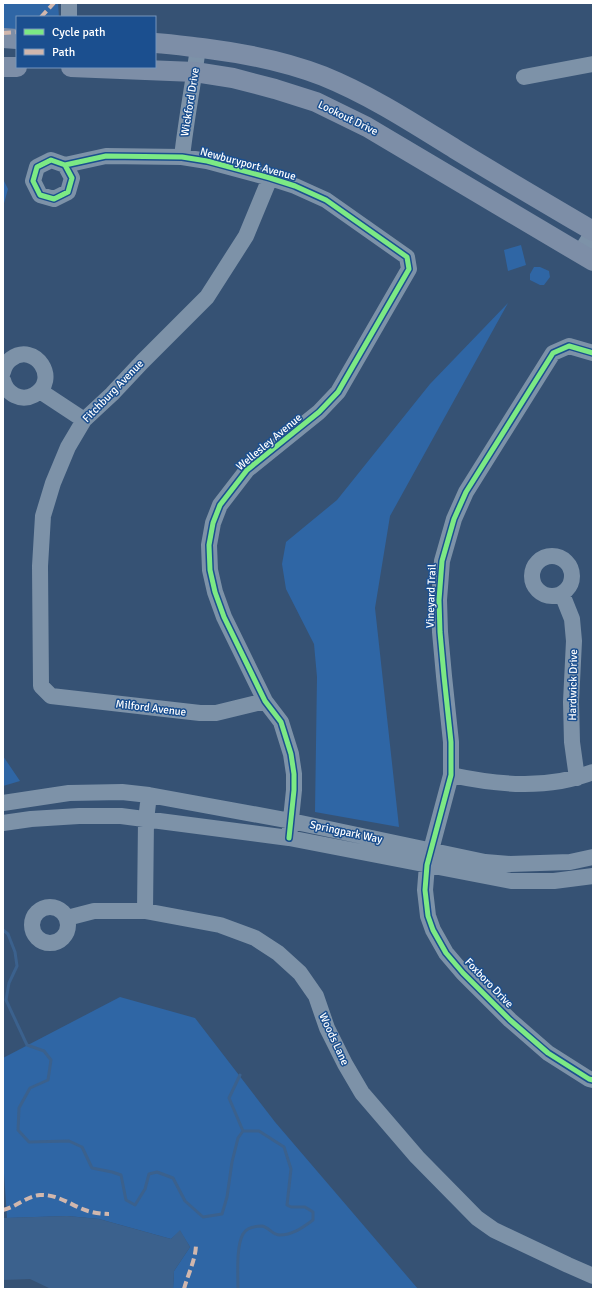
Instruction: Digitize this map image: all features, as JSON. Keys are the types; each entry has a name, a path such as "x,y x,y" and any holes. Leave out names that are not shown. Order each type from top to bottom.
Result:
{"main road":[{"path":"3,38 16,39"},
{"path":"156,44 219,50 258,57 295,66 323,76 354,90 417,125 517,187 593,231"},
{"path":"3,67 16,67"},
{"name":"Lookout Drive","path":"96,68 195,72 240,80 316,102 367,127 586,257"}],"street":[{"path":"69,3 69,16"},
{"name":"Wickford Drive","path":"182,157 198,48"},
{"path":"524,78 593,64"},
{"name":"Newburyport Avenue","path":"65,165 106,156 182,157 207,161 295,186 326,200 407,256"},
{"name":"Fitchburg Avenue","path":"41,686 40,566 43,516 53,482 68,447 84,420 112,394 207,297 246,236 270,178"},
{"path":"586,257 593,231"},
{"name":"Wellesley Avenue","path":"289,838 294,790 294,774 291,754 281,722 265,701 224,618 215,592 210,570 209,545 213,523 220,505 247,470 319,412 338,392 410,269 407,256"},
{"name":"Vineyard Trail","path":"429,858 451,775 452,742 444,676 439,600 442,561 454,519 466,492 553,354 569,346 593,354"},
{"path":"3,372 3,369 8,362 15,356 23,354 39,360 44,367 46,375 45,383 40,391 34,396 25,398 17,397 10,392 4,386 3,380"},
{"path":"40,391 84,420"},
{"name":"Hardwick Drive","path":"562,594 572,619 574,641 571,702 572,742 577,778"},
{"name":"Milford Avenue","path":"41,686 51,696 200,713 216,713 265,701"},
{"path":"451,775 482,782 512,784 552,782 577,778 593,772"},
{"name":"Springpark Way","path":"3,803 69,793 122,792 149,795 291,821 429,858 511,882 554,881 593,876"},
{"path":"145,911 146,820 149,795"},
{"name":"Springpark Way","path":"3,823 31,819 79,816 121,816 429,858 510,864 570,862 593,857"},
{"name":"Foxboro Drive","path":"429,858 425,890 428,916 446,953 481,992 548,1053 589,1079 593,1080"},
{"name":"Woods Lane","path":"67,918 94,911 145,911 220,925 255,938 278,953 300,973 316,996 327,1028 345,1064 362,1093 417,1157 477,1218 494,1230 593,1276"}],"shaded area":[{"path":"3,3 58,3 59,16 16,16 16,33 3,32"},
{"path":"3,179 8,189 3,207"},
{"path":"521,245 526,265 508,271 504,250"},
{"path":"534,267 540,267 549,271 550,277 544,285 540,285 530,280 530,274"},
{"path":"508,303 390,516 375,608 399,827 315,812 317,677 314,644 286,589 282,564 286,542 337,500 430,384"},
{"path":"3,756 20,781 3,786"},
{"path":"120,997 195,1018 275,1122 418,1289 173,1289 174,1271 190,1247 180,1231 171,1239 99,1219 67,1216 7,1218 3,1159 3,1058"},
{"path":"67,1216 99,1219 171,1239 180,1230 190,1247 174,1271 173,1289 51,1289 30,1279 3,1280 3,1218"}],"waterway":[{"path":"3,930 8,934 15,952 17,966 9,983 6,1000 27,1045 44,1051 51,1060 48,1080 30,1088 19,1108 18,1130 29,1142 69,1141 82,1147 92,1168 121,1175 126,1200 135,1205 145,1189 149,1174 157,1172 173,1178 185,1201 203,1217 222,1214 227,1197 232,1162 238,1138 243,1131 259,1131 284,1147 291,1169 287,1205 291,1207 305,1207 313,1212 313,1220 298,1230 285,1235 277,1235 262,1226 249,1228 243,1234 239,1246 238,1289"},
{"path":"240,1075 229,1098 243,1131"}],"marked path":[{"path":"42,16 54,3"},
{"path":"3,33 16,32"},
{"path":"3,1210 31,1197 47,1195 59,1198 88,1211 109,1214"},
{"path":"184,1289 196,1250 196,1244"}],"cycle path":[{"path":"65,165 72,178 68,192 54,199 40,195 33,181 37,167 51,160 65,165 106,156 182,157 207,161 295,186 326,200 407,257 409,269 338,392 319,412 247,470 220,505 213,523 209,545 210,570 215,592 224,617 265,701 281,722 291,754 294,774 294,790 289,838"},
{"path":"593,353 569,346 553,353 466,492 454,519 442,561 439,600 440,632 451,742 451,775 427,865 425,890 428,916 433,930 446,953 463,973 510,1020 548,1053 589,1079 593,1080"}]}
